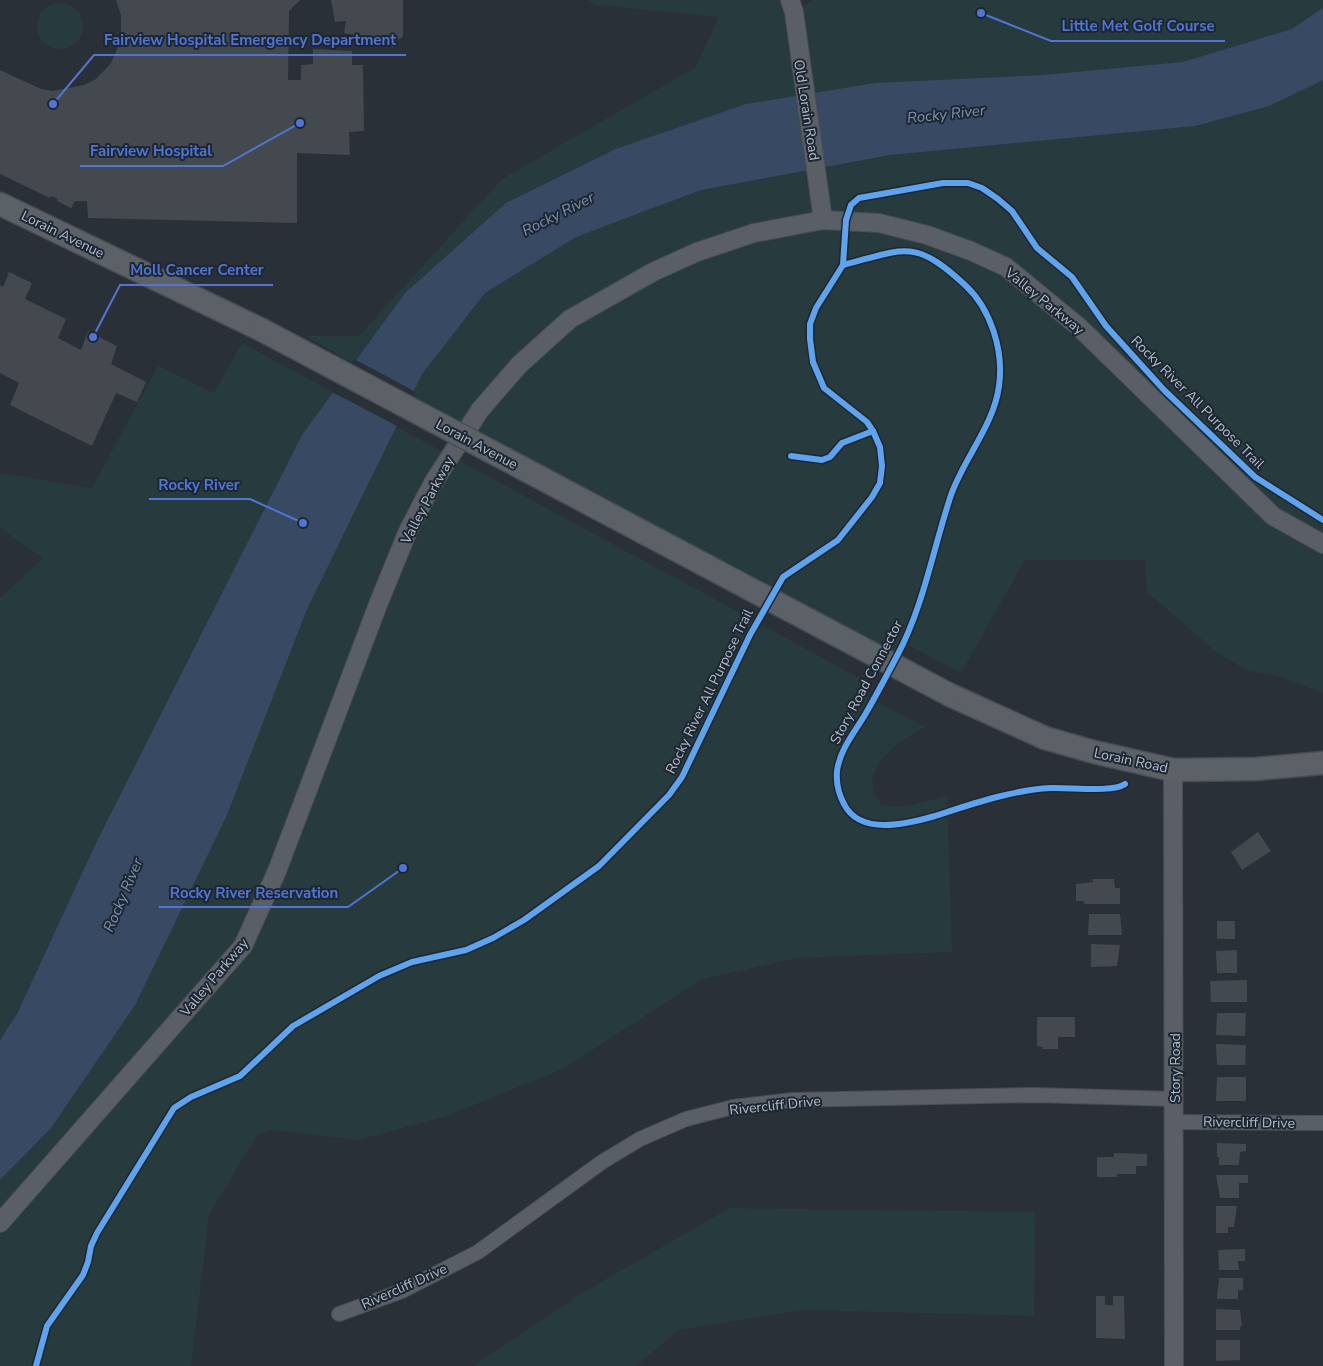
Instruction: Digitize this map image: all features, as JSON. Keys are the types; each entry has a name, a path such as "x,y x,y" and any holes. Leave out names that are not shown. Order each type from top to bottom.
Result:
{"main road":[{"name":"Lorain Avenue","path":"0,204 262,330 950,695"},
{"name":"Lorain Road","path":"950,695 1045,738 1094,752 1173,770 1256,770 1323,763"}],"street":[{"name":"Old Lorain Road","path":"790,0 794,12 823,220"},
{"name":"Valley Parkway","path":"0,1222 242,946 277,871 379,602 408,532 433,483 480,410 519,365 570,319 653,272 697,252 754,233 823,220 879,223 928,235 1006,268 1079,327 1273,516 1323,544"},
{"name":"Story Road","path":"1173,770 1174,1366"},
{"name":"Rivercliff Drive","path":"339,1314 402,1291 478,1252 602,1162 640,1139 686,1119 733,1107 793,1100 1034,1095 1175,1099"},
{"name":"Rivercliff Drive","path":"1175,1122 1323,1123"}],"green space":[{"path":"589,0 793,0 795,11 813,0 1323,0 1323,693 1277,676 1246,670 1214,650 1147,592 1145,560 1025,560 961,673 901,641 884,670 306,336 359,336 502,179 696,67 719,17 594,5"},
{"path":"55,3 65,3 79,13 83,26 79,39 73,45 65,49 55,49 41,39 37,31 37,21 47,7"},
{"path":"242,343 871,684 865,695 924,727 906,738 888,753 880,762 872,782 874,793 882,806 907,806 947,796 952,952 798,958 702,979 563,1069 444,1117 357,1140 271,1130 257,1135 209,1215 191,1366 0,1366 0,598 43,558 0,528 0,473 92,488 158,366 214,393"},
{"path":"730,1208 1035,1212 1034,1316 803,1310 679,1330 636,1366 473,1366 580,1294"}],"water":[{"name":"Rocky River","path":"1323,8 1323,80 1269,106 1195,126 890,155 701,190 576,237 485,293 422,374 307,609 227,815 135,1005 51,1128 0,1180 0,1040 17,1014 98,839 302,435 405,293 506,203 616,149 746,104 875,83 1043,75 1183,62 1292,29"}],"pier":[{"path":"354,359 416,392 399,427 330,391"}],"building":[{"path":"116,0 300,0 289,11 288,80 301,80 301,65 313,64 313,49 352,51 352,65 363,65 364,131 349,132 350,155 297,153 297,223 88,218 87,201 75,201 71,208 57,201 58,199 51,196 50,198 0,174 0,70 41,89 53,91 84,85 96,79 111,63 121,40 121,15"},
{"path":"331,0 403,0 403,37 396,41 393,48 384,41 379,47 371,40 365,47 359,36 344,33 346,21 335,22"},
{"path":"9,272 32,283 25,299 66,319 58,338 81,350 88,331 117,346 111,364 146,382 137,402 116,393 92,446 10,405 19,383 0,373 0,285 3,287"},
{"path":"1258,832 1271,851 1242,870 1231,852"},
{"path":"1093,879 1114,879 1115,888 1120,888 1120,904 1084,904 1084,901 1076,901 1076,884 1093,882"},
{"path":"1089,914 1120,914 1122,935 1088,935"},
{"path":"1217,921 1235,921 1235,939 1217,939"},
{"path":"1091,944 1120,945 1117,966 1091,967"},
{"path":"1237,950 1237,973 1217,973 1216,951"},
{"path":"1247,980 1247,1002 1211,1002 1210,981"},
{"path":"1217,1013 1246,1013 1245,1036 1216,1035"},
{"path":"1037,1017 1075,1017 1075,1037 1058,1037 1058,1049 1042,1049 1043,1047 1037,1046"},
{"path":"1216,1044 1246,1045 1245,1065 1217,1065"},
{"path":"1217,1077 1246,1077 1246,1101 1216,1101"},
{"path":"1217,1143 1246,1144 1246,1151 1240,1152 1239,1165 1219,1165"},
{"path":"1114,1153 1147,1154 1147,1166 1136,1166 1136,1174 1117,1174 1117,1177 1097,1177 1097,1157 1114,1157"},
{"path":"1216,1175 1248,1175 1248,1183 1239,1183 1239,1198 1220,1198"},
{"path":"1216,1206 1237,1206 1234,1227 1228,1227 1228,1233 1216,1233"},
{"path":"1245,1249 1245,1261 1238,1261 1239,1270 1219,1270 1218,1250"},
{"path":"1219,1278 1243,1278 1243,1290 1238,1290 1238,1299 1217,1299"},
{"path":"1096,1296 1105,1296 1105,1305 1113,1305 1113,1296 1124,1296 1125,1339 1096,1338"},
{"path":"1216,1309 1240,1310 1242,1326 1240,1326 1240,1330 1216,1330"},
{"path":"1216,1340 1240,1340 1240,1360 1216,1361"}],"cycle path":[{"name":"Rocky River All Purpose Trail","path":"36,1366 47,1326 83,1275 91,1246 97,1233 174,1108 191,1097 240,1076 293,1026 379,976 412,962 466,950 493,938 524,920 599,866 669,795 682,777 750,635 783,577 838,540 872,497 880,483 882,466 880,447 873,431 867,422 824,388 813,362 810,339 810,324 816,308 843,265 846,220 851,205 859,198 943,183 968,183 982,188 998,199 1012,211 1037,248 1072,277 1106,326 1164,390 1255,477 1323,520"},
{"name":"Story Road Connector","path":"843,265 881,255 908,251 933,260 948,270 974,295 989,318 997,345 1000,373 996,400 985,428 963,468 951,495 921,597 906,637 878,692 841,755 837,780 844,804 851,814 861,821 885,825 924,819 992,798 1036,789 1111,788 1125,784"},
{"path":"791,456 822,460 830,457 842,443 873,431"}],"place":[{"name":"Little Met Golf Course","path":"981,13"},
{"name":"Fairview Hospital Emergency Department","path":"53,104"},
{"name":"Fairview Hospital","path":"300,123"},
{"name":"Moll Cancer Center","path":"93,337"},
{"name":"Rocky River","path":"303,523"},
{"name":"Rocky River Reservation","path":"403,868"}]}
